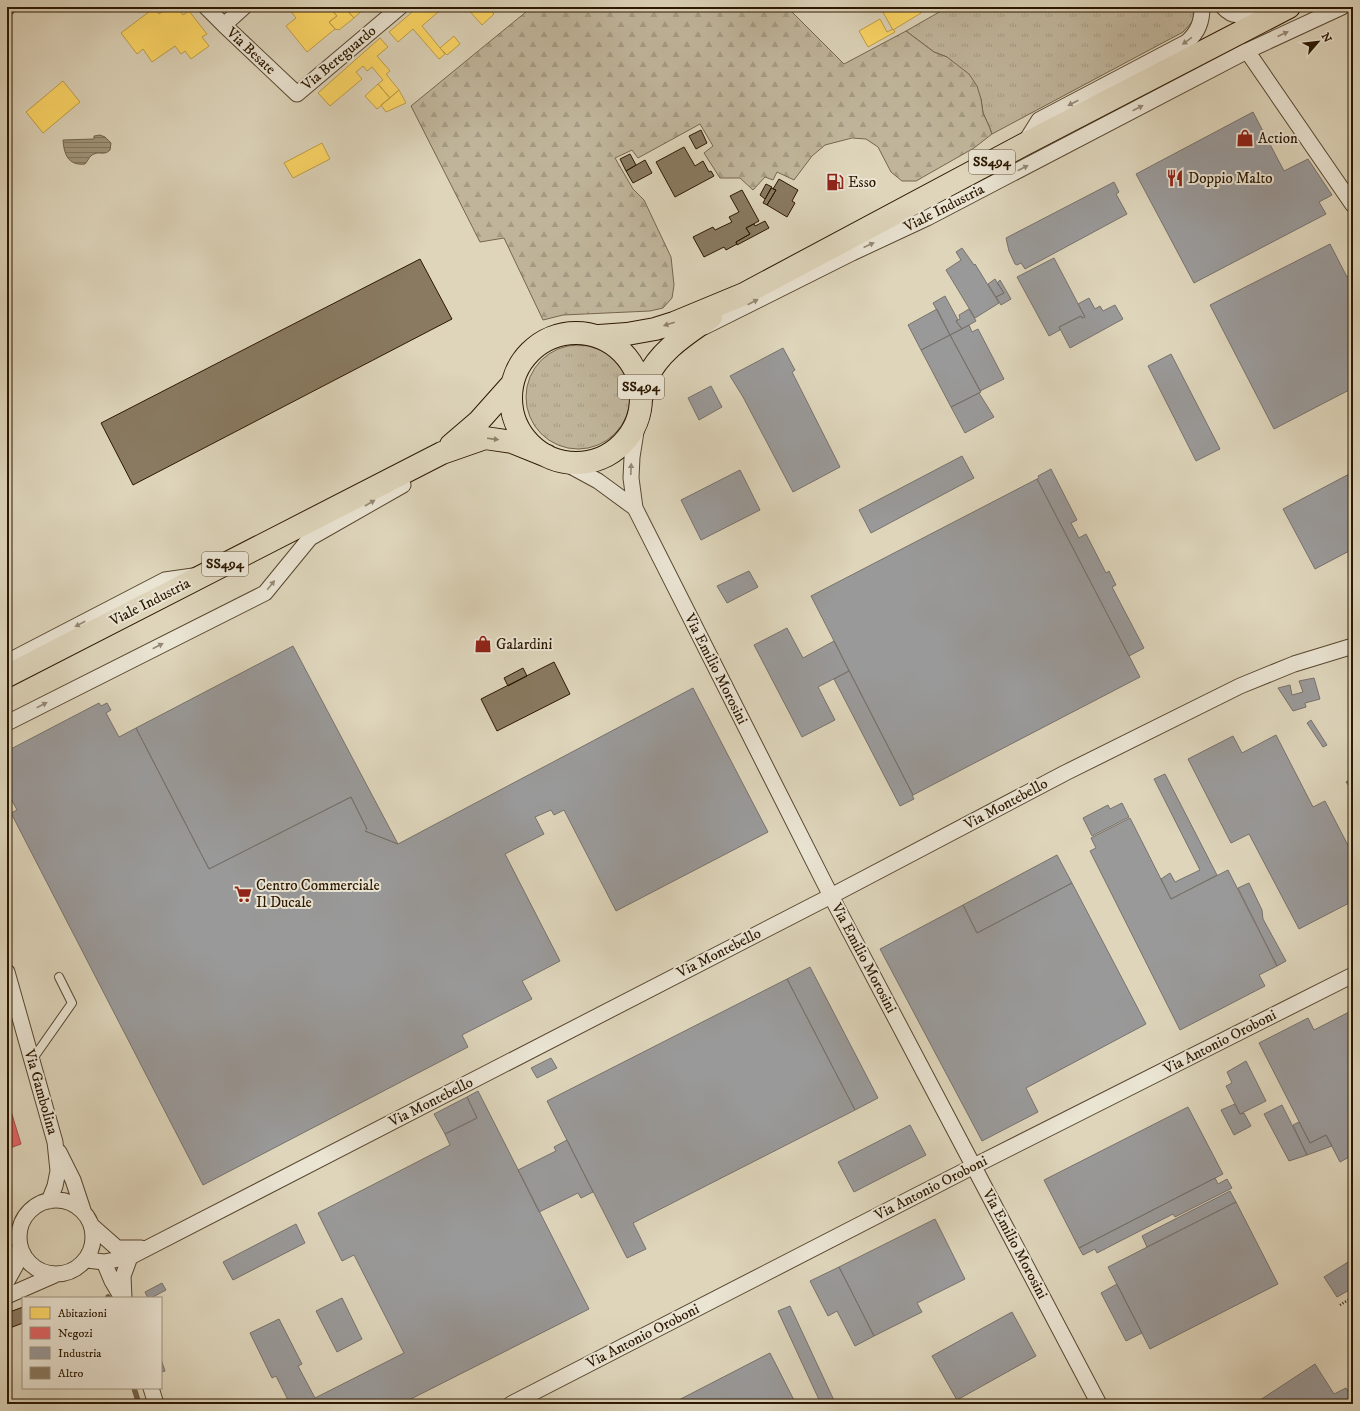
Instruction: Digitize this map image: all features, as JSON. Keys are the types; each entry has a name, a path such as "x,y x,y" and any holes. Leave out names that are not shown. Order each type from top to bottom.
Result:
{"main road":[{"name":"SS494","path":"1244,41 1290,7"},
{"name":"Viale Industria","path":"599,336 627,334 655,329 674,323 744,294 1023,145 1244,41"},
{"name":"Viale Industria","path":"7,676 442,453 485,438 512,442 555,459 575,463 598,460 609,455 627,440 634,430 641,408 646,378 661,356 680,339 744,294"},
{"name":"Viale Industria","path":"555,459 537,450 521,432 515,421 511,396 512,384 516,372 530,352 539,344 556,336 574,332 599,336 611,342 630,360 640,383 642,396"},
{"name":"Viale Industria","path":"442,453 479,421 512,384"}],"street":[{"name":"Via Besate","path":"206,7 297,94"},
{"path":"224,25 244,7"},
{"name":"Via Bereguardo","path":"297,94 400,7"},
{"path":"1023,145 1039,120 1187,42 1194,35 1199,26 1202,16 1202,7"},
{"path":"1223,7 1232,14 1239,15 1255,7"},
{"path":"1342,7 1244,41 1353,205"},
{"name":"Viale Industria","path":"680,339 852,253 927,218 1244,41"},
{"name":"Via Emilio Morosini","path":"638,419 631,478 635,508 830,896 1099,1404"},
{"path":"7,723 265,593 310,538 405,484 442,453"},
{"name":"Via Emilio Morosini","path":"555,459 598,481 635,508"},
{"path":"7,662 165,580 206,574"},
{"name":"Via Montebello","path":"92,1226 117,1248 148,1248 1065,773 1240,686 1294,664 1353,646"},
{"name":"Via Gambolina","path":"7,972 55,1142 73,1180 83,1210 92,1226 94,1238 92,1250 86,1260"},
{"name":"Via Antonio Oroboni","path":"511,1404 974,1166 1353,975"},
{"name":"Via Gambolina","path":"49,1200 58,1171 55,1142"},
{"path":"83,1210 61,1200 49,1200 28,1212 22,1222 19,1234 20,1246 24,1257 32,1266 43,1273 54,1275 67,1274 78,1268 86,1260 104,1262 130,1257 148,1248"},
{"path":"7,1281 16,1265 20,1246"},
{"path":"123,1297 123,1276 130,1257"},
{"path":"104,1262 112,1281 122,1297"},
{"path":"7,1296 54,1275"},
{"path":"151,1389 156,1404"}],"lane":[{"path":"32,1060 72,1003 59,977"}],"path":[{"path":"1340,1305 1353,1297"}],"green space":[{"path":"532,7 787,7 844,64 906,31 934,52 947,57 969,74 977,86 983,113 992,134 974,148 916,181 902,181 891,172 878,147 866,139 852,138 825,145 812,156 794,180 777,172 773,180 765,177 753,190 740,178 720,178 704,153 713,146 700,124 638,158 632,150 615,158 633,189 644,200 671,257 674,285 672,298 663,308 650,311 563,315 543,320 504,238 480,242 411,106"},
{"path":"948,7 1195,8 1193,21 1183,32 992,134 983,113 981,99 947,57 934,52 906,31"},
{"path":"578,345 598,349 615,360 626,377 630,397 626,417 615,434 598,445 578,449 558,445 541,434 530,417 526,397 530,377 541,360 558,349"}],"shaded area":[{"path":"100,135 105,137 111,143 110,150 108,152 96,153 92,155 85,164 75,163 68,158 64,150 63,140 94,139 94,136"}],"building: Abitazioni":[{"path":"169,7 177,7 183,15 189,11 207,34 202,37 209,46 191,59 185,51 181,54 175,46 152,62 143,49 137,54 121,33 154,8 159,14"},
{"path":"211,7 225,7 217,14"},
{"path":"293,7 329,7 337,16 329,22 335,29 307,52 286,26 296,18 290,10"},
{"path":"329,7 344,7 354,18 339,30 336,30 329,22 337,16"},
{"path":"344,7 366,7 354,18"},
{"path":"418,7 444,7 422,26 445,54 439,59 413,29 398,42 389,32"},
{"path":"466,7 487,7 494,14 482,25"},
{"path":"880,7 917,7 921,13 893,30"},
{"path":"880,19 887,32 893,29 895,32 868,47 859,31"},
{"path":"454,36 460,44 447,55 440,48"},
{"path":"380,38 388,47 377,56 390,71 386,74 399,90 390,98 378,84 383,80 372,67 367,71 363,66 356,72 362,79 330,106 318,93"},
{"path":"63,81 80,102 43,133 26,112"},
{"path":"378,84 390,98 377,109 365,96"},
{"path":"399,90 406,103 386,112 381,105"},
{"path":"322,143 330,159 293,178 284,163"}],"building: Negozi":[{"path":"7,1098 21,1144 7,1149"}],"building: Industria":[{"path":"1253,112 1284,171 1308,159 1332,195 1319,202 1326,214 1194,283 1136,174"},
{"path":"1114,182 1119,192 1116,194 1127,214 1025,269 1021,263 1017,265 1015,264 1009,251 1006,238"},
{"path":"1330,244 1347,277 1353,272 1353,388 1274,429 1210,305"},
{"path":"962,248 974,265 975,264 999,303 975,318 946,270 961,260 956,252"},
{"path":"1054,258 1085,317 1082,318 1081,316 1059,327 1060,330 1049,336 1017,277"},
{"path":"995,279 1004,293 996,297 988,284"},
{"path":"1000,280 1011,299 1001,305 996,297 1004,293 997,283"},
{"path":"945,296 958,320 956,321 962,329 950,335 933,303"},
{"path":"1089,298 1095,309 1100,306 1103,311 1115,305 1123,319 1070,348 1059,327 1081,316 1082,318 1085,317 1078,304"},
{"path":"937,309 950,335 921,350 908,325"},
{"path":"969,309 976,321 962,329 956,321 960,319 959,315"},
{"path":"969,325 972,332 978,329 1004,379 980,391 950,335"},
{"path":"950,335 981,392 951,407 921,350"},
{"path":"783,348 795,370 792,372 840,467 793,492 743,397 730,376"},
{"path":"1171,354 1220,449 1196,461 1148,366"},
{"path":"711,386 722,407 699,420 688,398"},
{"path":"979,393 994,417 965,433 951,407"},
{"path":"962,456 974,478 871,533 859,510"},
{"path":"1051,469 1077,520 1071,523 1079,538 1086,534 1106,573 1109,571 1116,585 1112,587 1144,648 1129,656 1037,479 1039,478 1038,476"},
{"path":"740,470 760,510 701,540 681,500"},
{"path":"1353,472 1353,549 1315,569 1283,509"},
{"path":"1037,479 1140,677 913,795 811,596"},
{"path":"749,571 758,587 727,603 717,586"},
{"path":"787,628 803,658 834,641 849,671 818,687 835,720 802,737 754,645"},
{"path":"293,646 398,844 365,831 367,829 351,797 209,869 136,728"},
{"path":"849,671 913,795 914,799 900,806 834,679"},
{"path":"1314,678 1320,699 1305,703 1306,707 1293,711 1278,688 1290,685 1292,695 1303,692 1299,681"},
{"path":"693,688 768,832 616,911 564,810 554,815 551,810 535,817 544,834 505,854 560,961 522,981 532,999 462,1035 468,1047 203,1185 11,813 17,810 7,791 7,751 99,703 101,706 107,703 111,710 106,713 119,737 136,728 209,869 351,797 367,829 365,831 398,844"},
{"path":"1311,720 1327,745 1323,747 1307,723"},
{"path":"1276,735 1313,807 1325,801 1353,855 1353,901 1299,929 1249,834 1231,843 1188,759 1233,736 1242,753"},
{"path":"1353,773 1353,782 1349,776"},
{"path":"1165,774 1217,875 1171,899 1161,879 1170,873 1175,882 1200,870 1154,779"},
{"path":"1351,779 1353,782 1353,792 1346,782"},
{"path":"1122,803 1129,817 1092,836 1083,818 1108,805 1110,809"},
{"path":"1130,818 1171,899 1228,870 1277,966 1259,975 1265,986 1180,1030 1090,851 1096,848 1091,838"},
{"path":"1057,855 1072,883 977,933 963,905"},
{"path":"1072,883 1146,1024 1026,1088 1038,1112 982,1141 880,949 963,905 977,933"},
{"path":"1249,883 1262,910 1263,919 1286,961 1277,966 1238,888"},
{"path":"810,967 878,1098 855,1110 787,979"},
{"path":"787,979 855,1110 633,1223 646,1249 627,1258 547,1101"},
{"path":"1353,1010 1353,1155 1340,1162 1326,1135 1310,1143 1259,1043 1308,1018 1314,1030"},
{"path":"551,1058 557,1068 537,1078 531,1068"},
{"path":"1246,1061 1266,1101 1240,1114 1226,1086 1232,1083 1227,1072"},
{"path":"478,1091 589,1309 401,1404 290,1404 276,1376 272,1378 250,1333 279,1319 302,1364 298,1366 315,1398 404,1353 354,1255 342,1261 318,1213 450,1145 445,1134 477,1118 467,1097"},
{"path":"467,1097 477,1118 445,1134 434,1114"},
{"path":"1235,1104 1240,1114 1244,1113 1251,1126 1234,1135 1221,1110"},
{"path":"1282,1105 1307,1155 1289,1161 1264,1114"},
{"path":"1188,1107 1223,1174 1079,1248 1044,1180"},
{"path":"1299,1122 1310,1143 1326,1135 1332,1146 1307,1155 1293,1125"},
{"path":"910,1125 926,1155 854,1192 838,1162"},
{"path":"567,1140 593,1192 581,1198 578,1193 539,1212 518,1170 556,1151 554,1147"},
{"path":"1215,1178 1218,1184 1227,1179 1232,1188 1175,1217 1173,1214 1097,1253 1095,1249 1083,1255 1079,1248"},
{"path":"1230,1191 1236,1202 1147,1247 1142,1236"},
{"path":"1236,1202 1278,1284 1150,1349 1108,1267"},
{"path":"935,1219 965,1279 917,1303 922,1312 874,1336 839,1267"},
{"path":"296,1224 305,1243 233,1280 223,1262"},
{"path":"1353,1259 1353,1288 1337,1297 1324,1277"},
{"path":"839,1267 874,1336 855,1346 837,1311 828,1316 810,1281"},
{"path":"162,1283 166,1290 153,1297 148,1297 145,1292"},
{"path":"1117,1284 1142,1333 1126,1341 1101,1293"},
{"path":"342,1298 362,1339 337,1352 316,1311"},
{"path":"790,1306 836,1404 821,1404 778,1311"},
{"path":"1012,1312 1036,1356 957,1400 932,1356"},
{"path":"770,1353 796,1404 671,1404"},
{"path":"162,1362 165,1371 162,1372"},
{"path":"1315,1364 1334,1394 1346,1388 1353,1399 1353,1404 1254,1404"}],"building: Altro":[{"path":"701,130 707,143 696,149 689,136"},
{"path":"684,147 695,166 703,161 709,172 711,171 714,176 675,197 656,162"},
{"path":"630,154 636,165 626,171 620,159"},
{"path":"645,160 652,173 633,183 626,171"},
{"path":"779,179 798,190 792,201 795,203 787,217 767,205 776,190 773,189"},
{"path":"766,184 772,187 765,199 760,195"},
{"path":"771,188 776,190 767,205 763,203"},
{"path":"742,190 759,221 746,228 750,234 736,242 737,244 726,250 724,247 704,257 693,237 713,227 715,230 732,222 729,217 739,212 730,196"},
{"path":"765,221 769,228 737,245 736,242 750,234 746,228 754,224 755,226"},
{"path":"420,259 452,319 133,485 101,423"},
{"path":"554,662 570,694 497,731 481,699"},
{"path":"523,668 527,676 508,686 504,678"},
{"path":"22,1307 22,1323 7,1329 7,1313"}],"waterway":[{"path":"134,1389 139,1404"}],"place":[{"name":"Action","path":"1245,138"},
{"name":"Doppio Malto","path":"1175,178"},
{"name":"Esso","path":"835,182"},
{"name":"Galardini","path":"483,644"},
{"name":"Centro Commerciale Il Ducale","path":"243,894"}]}
